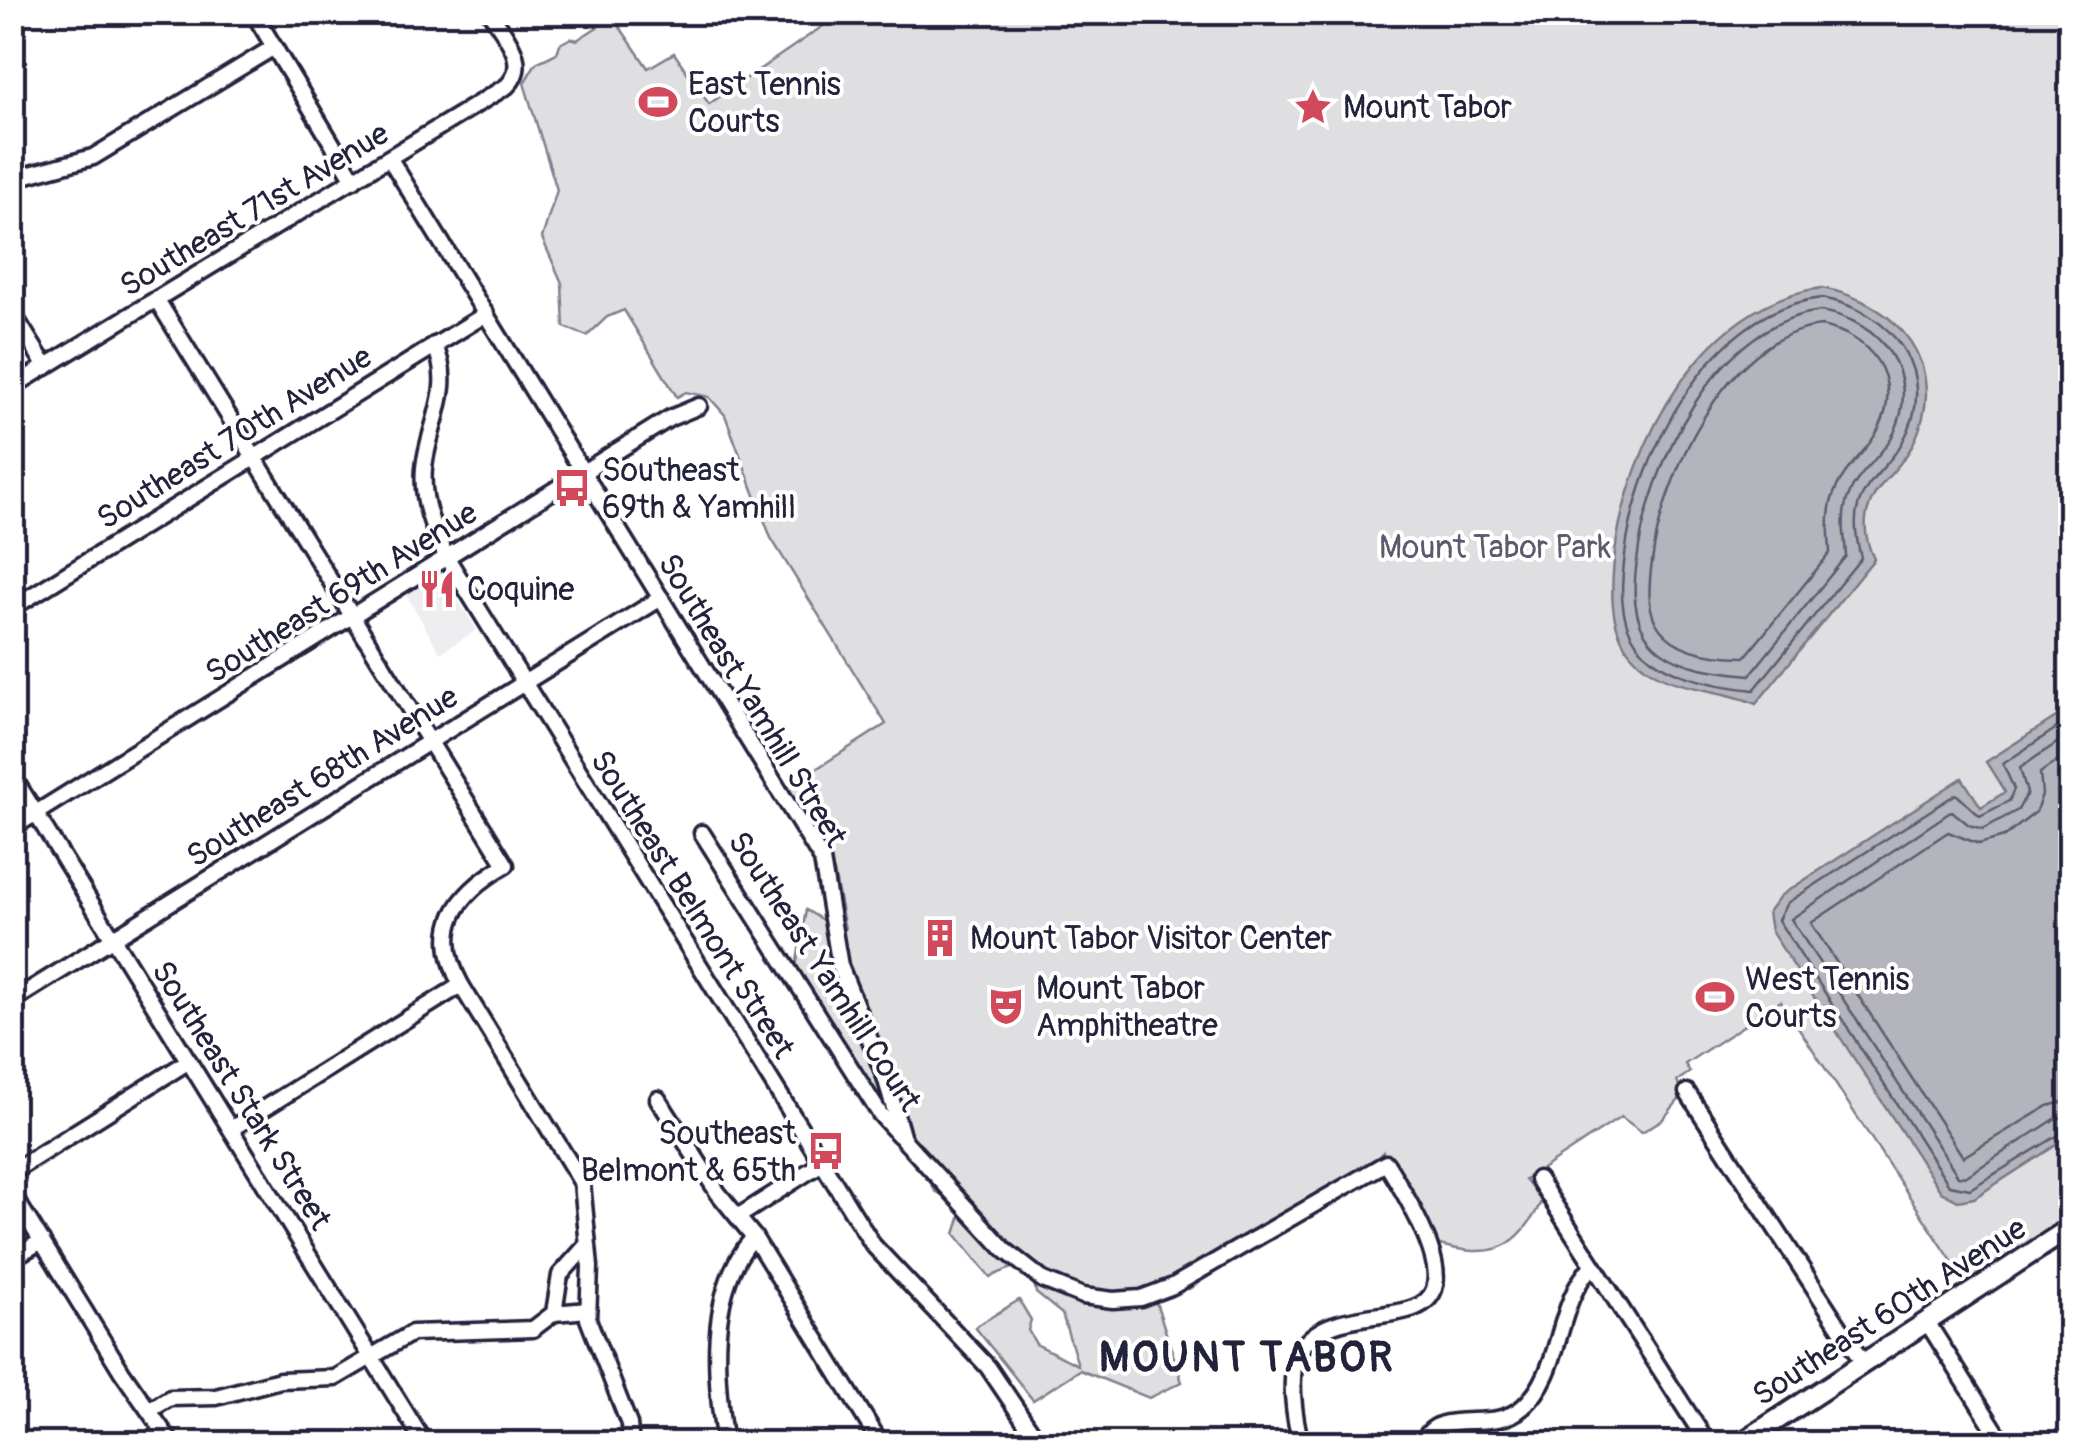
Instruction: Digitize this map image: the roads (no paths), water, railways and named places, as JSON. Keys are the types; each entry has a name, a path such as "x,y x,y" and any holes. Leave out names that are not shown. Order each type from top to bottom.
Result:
{"main road":[{"name":"Southeast 60th Avenue","path":"1740,1444 2070,1228"}],"street":[{"path":"253,12 354,180"},
{"name":"Southeast 71st Avenue","path":"12,387 507,86 518,71 514,52 490,12"},
{"path":"12,179 93,157 274,48"},
{"name":"Southeast Yamhill Street","path":"390,159 824,865 837,956 885,1077 903,1140 1026,1269 1063,1289 1113,1300 1133,1300 1173,1286 1386,1163 1430,1248 1434,1285 1429,1297 1411,1310 1341,1322 1302,1348 1294,1368 1301,1444"},
{"path":"157,300 506,866 472,887 451,919 448,953 461,985 582,1183 590,1268 590,1332 629,1424 631,1444"},
{"path":"12,312 46,367"},
{"name":"Southeast 70th Avenue","path":"12,608 486,314"},
{"name":"Southeast Belmont Street","path":"434,346 443,382 426,458 424,488 432,523 447,558 873,1245 988,1367 1040,1444"},
{"name":"Southeast 69th Avenue","path":"12,828 670,418 699,406"},
{"name":"Southeast 68th Avenue","path":"12,1001 660,598"},
{"name":"Southeast Stark Street","path":"12,775 425,1444"},
{"name":"Southeast Yamhill Court","path":"702,833 880,1114 903,1140"},
{"path":"231,1129 461,985"},
{"path":"12,1172 189,1061"},
{"path":"1687,1092 1864,1363"},
{"path":"658,1099 718,1193 754,1237 881,1444"},
{"path":"739,1216 822,1164"},
{"path":"1538,1179 1708,1444"},
{"path":"12,1193 172,1444"},
{"path":"725,1444 719,1313 745,1248 754,1237"},
{"path":"12,1258 42,1242"},
{"path":"554,1314 560,1275 586,1246"},
{"path":"1422,1444 1431,1428 1443,1421 1493,1422 1520,1409 1535,1394 1570,1291 1594,1264"},
{"path":"150,1410 170,1398 216,1397 280,1380 335,1378 412,1333 532,1330 554,1314 588,1310"},
{"path":"1926,1322 2004,1444"}],"water":[{"path":"1822,288 1874,307 1894,323 1911,342 1926,389 1923,415 1913,444 1869,507 1866,533 1874,559 1756,704 1658,676 1644,667 1624,643 1618,631 1612,592 1623,510 1637,467 1655,425 1679,385 1708,349 1741,320 1780,299"},
{"path":"2070,708 2070,1136 1974,1198 1958,1201 1941,1192 1771,931 1768,912 1780,896 1962,778 1981,807 2005,792 1986,762"}],"place":[{"name":"East Tennis Courts","path":"658,102"},
{"name":"Mount Tabor","path":"1313,107"},
{"name":"Southeast 69th & Yamhill","path":"572,488"},
{"name":"Coquine","path":"437,589"},
{"name":"Mount Tabor Visitor Center","path":"940,938"},
{"name":"West Tennis Courts","path":"1715,997"},
{"name":"Mount Tabor Amphitheatre","path":"1006,1006"},
{"name":"Southeast Belmont & 65th","path":"826,1151"}],"district":[{"name":"MOUNT TABOR","path":"1247,1356"}],"park label":[{"name":"Mount Tabor Park","path":"1495,547"}]}
